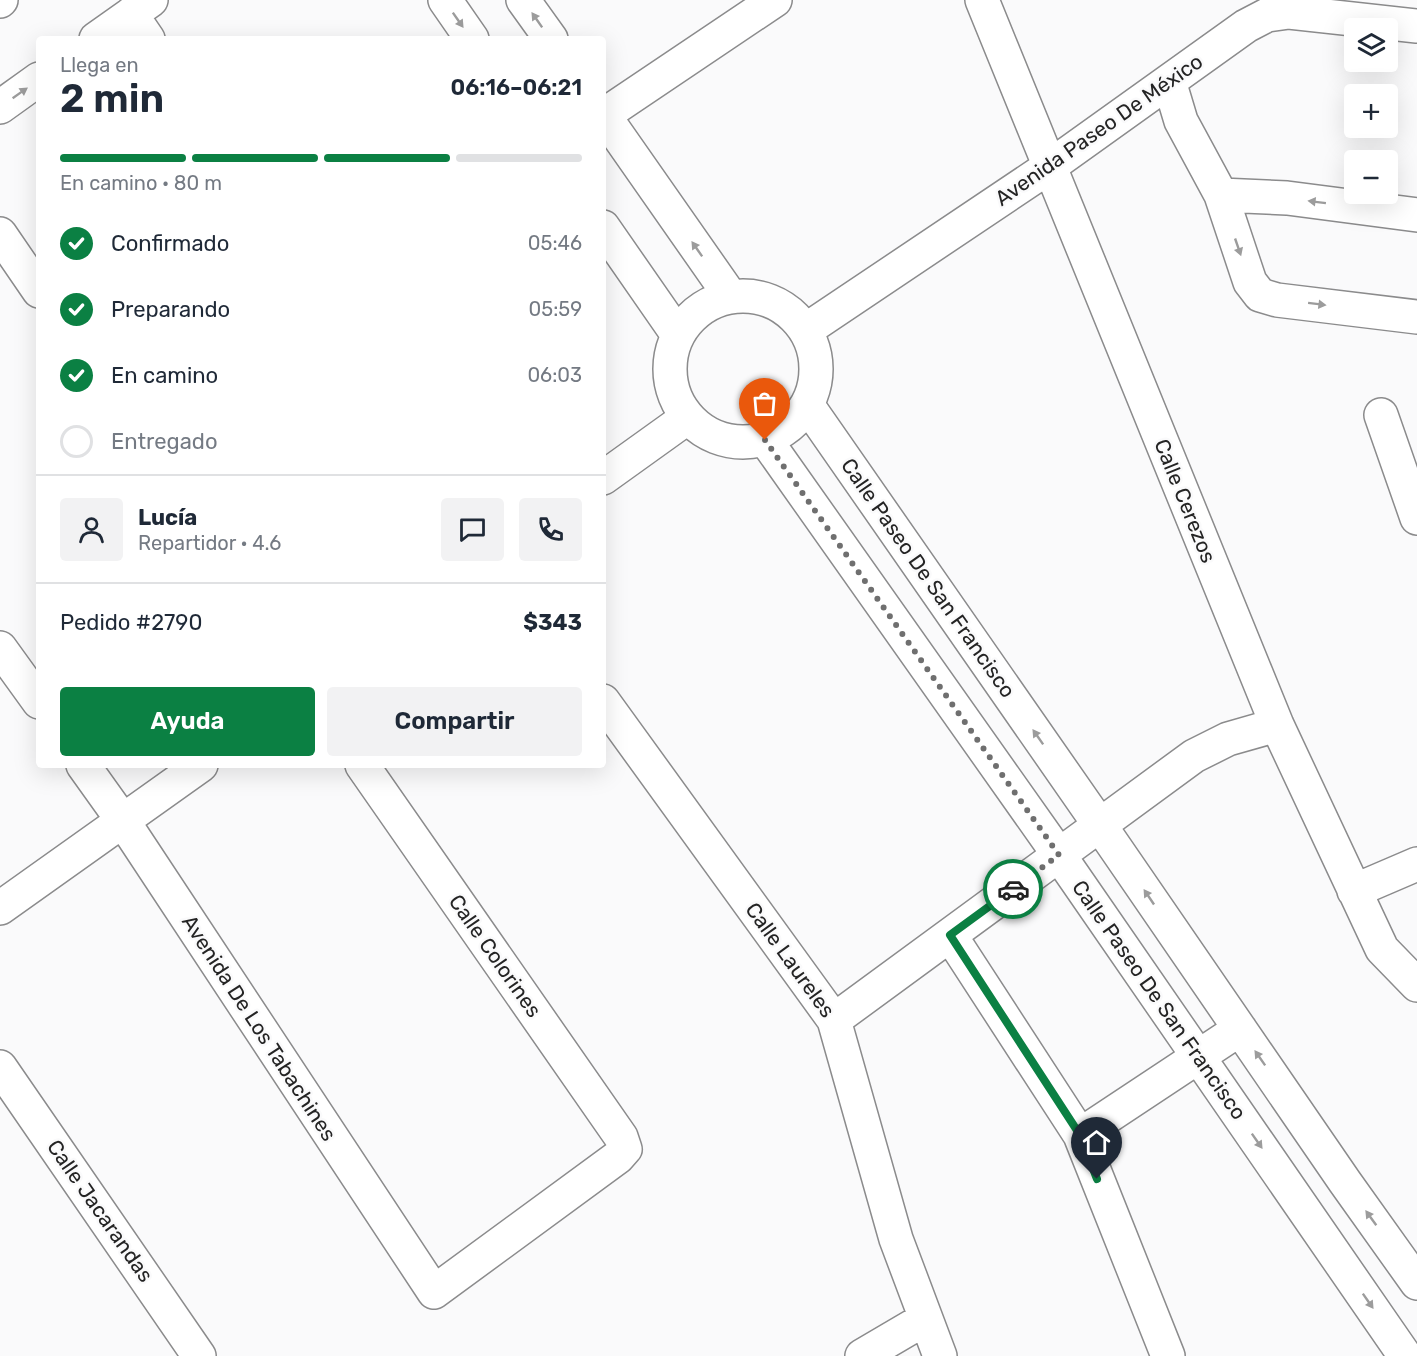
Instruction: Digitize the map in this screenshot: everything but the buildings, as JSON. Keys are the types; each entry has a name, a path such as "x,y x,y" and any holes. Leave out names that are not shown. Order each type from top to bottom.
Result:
{"street":[{"path":"445,0 470,36"},
{"path":"523,0 548,36"},
{"path":"606,113 775,0"},
{"name":"Calle Cerezos","path":"982,0 1277,725 1382,949 1417,985"},
{"name":"Avenida Paseo De México","path":"806,330 1049,167 1246,26 1267,15 1289,12 1417,26"},
{"path":"103,36 143,18"},
{"path":"0,107 36,81"},
{"path":"1169,81 1181,121 1221,195 1250,282 1260,296 1277,300 1417,316"},
{"path":"606,119 731,297"},
{"path":"1221,195 1287,198 1417,215"},
{"path":"606,231 678,335"},
{"path":"0,234 36,287"},
{"path":"731,297 760,298 786,310 806,330 816,355 816,381 808,406 789,426 765,440 737,442 710,434 688,417 674,392 670,363 678,335 692,317 710,304 731,297"},
{"name":"Calle Paseo De San Francisco","path":"808,406 1417,1283"},
{"path":"1381,415 1417,518"},
{"path":"606,476 688,417"},
{"name":"Calle Paseo De San Francisco","path":"765,440 1059,855 1406,1356"},
{"path":"0,648 36,698"},
{"name":"Calle Laureles","path":"606,705 834,1020 896,1239 940,1356"},
{"path":"834,1020 1194,756 1228,739 1277,725"},
{"name":"Avenida De Los Tabachines","path":"85,768 123,821 434,1292"},
{"path":"0,908 197,768"},
{"name":"Calle Colorines","path":"364,768 621,1137 625,1149 618,1157 434,1292"},
{"path":"1354,891 1417,864"},
{"path":"950,935 1080,1135 1168,1356"},
{"path":"1080,1135 1240,1029"},
{"name":"Calle Jacarandas","path":"0,1067 200,1356"},
{"path":"862,1356 925,1318"}],"way so far":[{"path":"765,440 1059,855 1013,889"}],"route":[{"path":"1013,889 950,935 1080,1135 1097,1179"}]}
